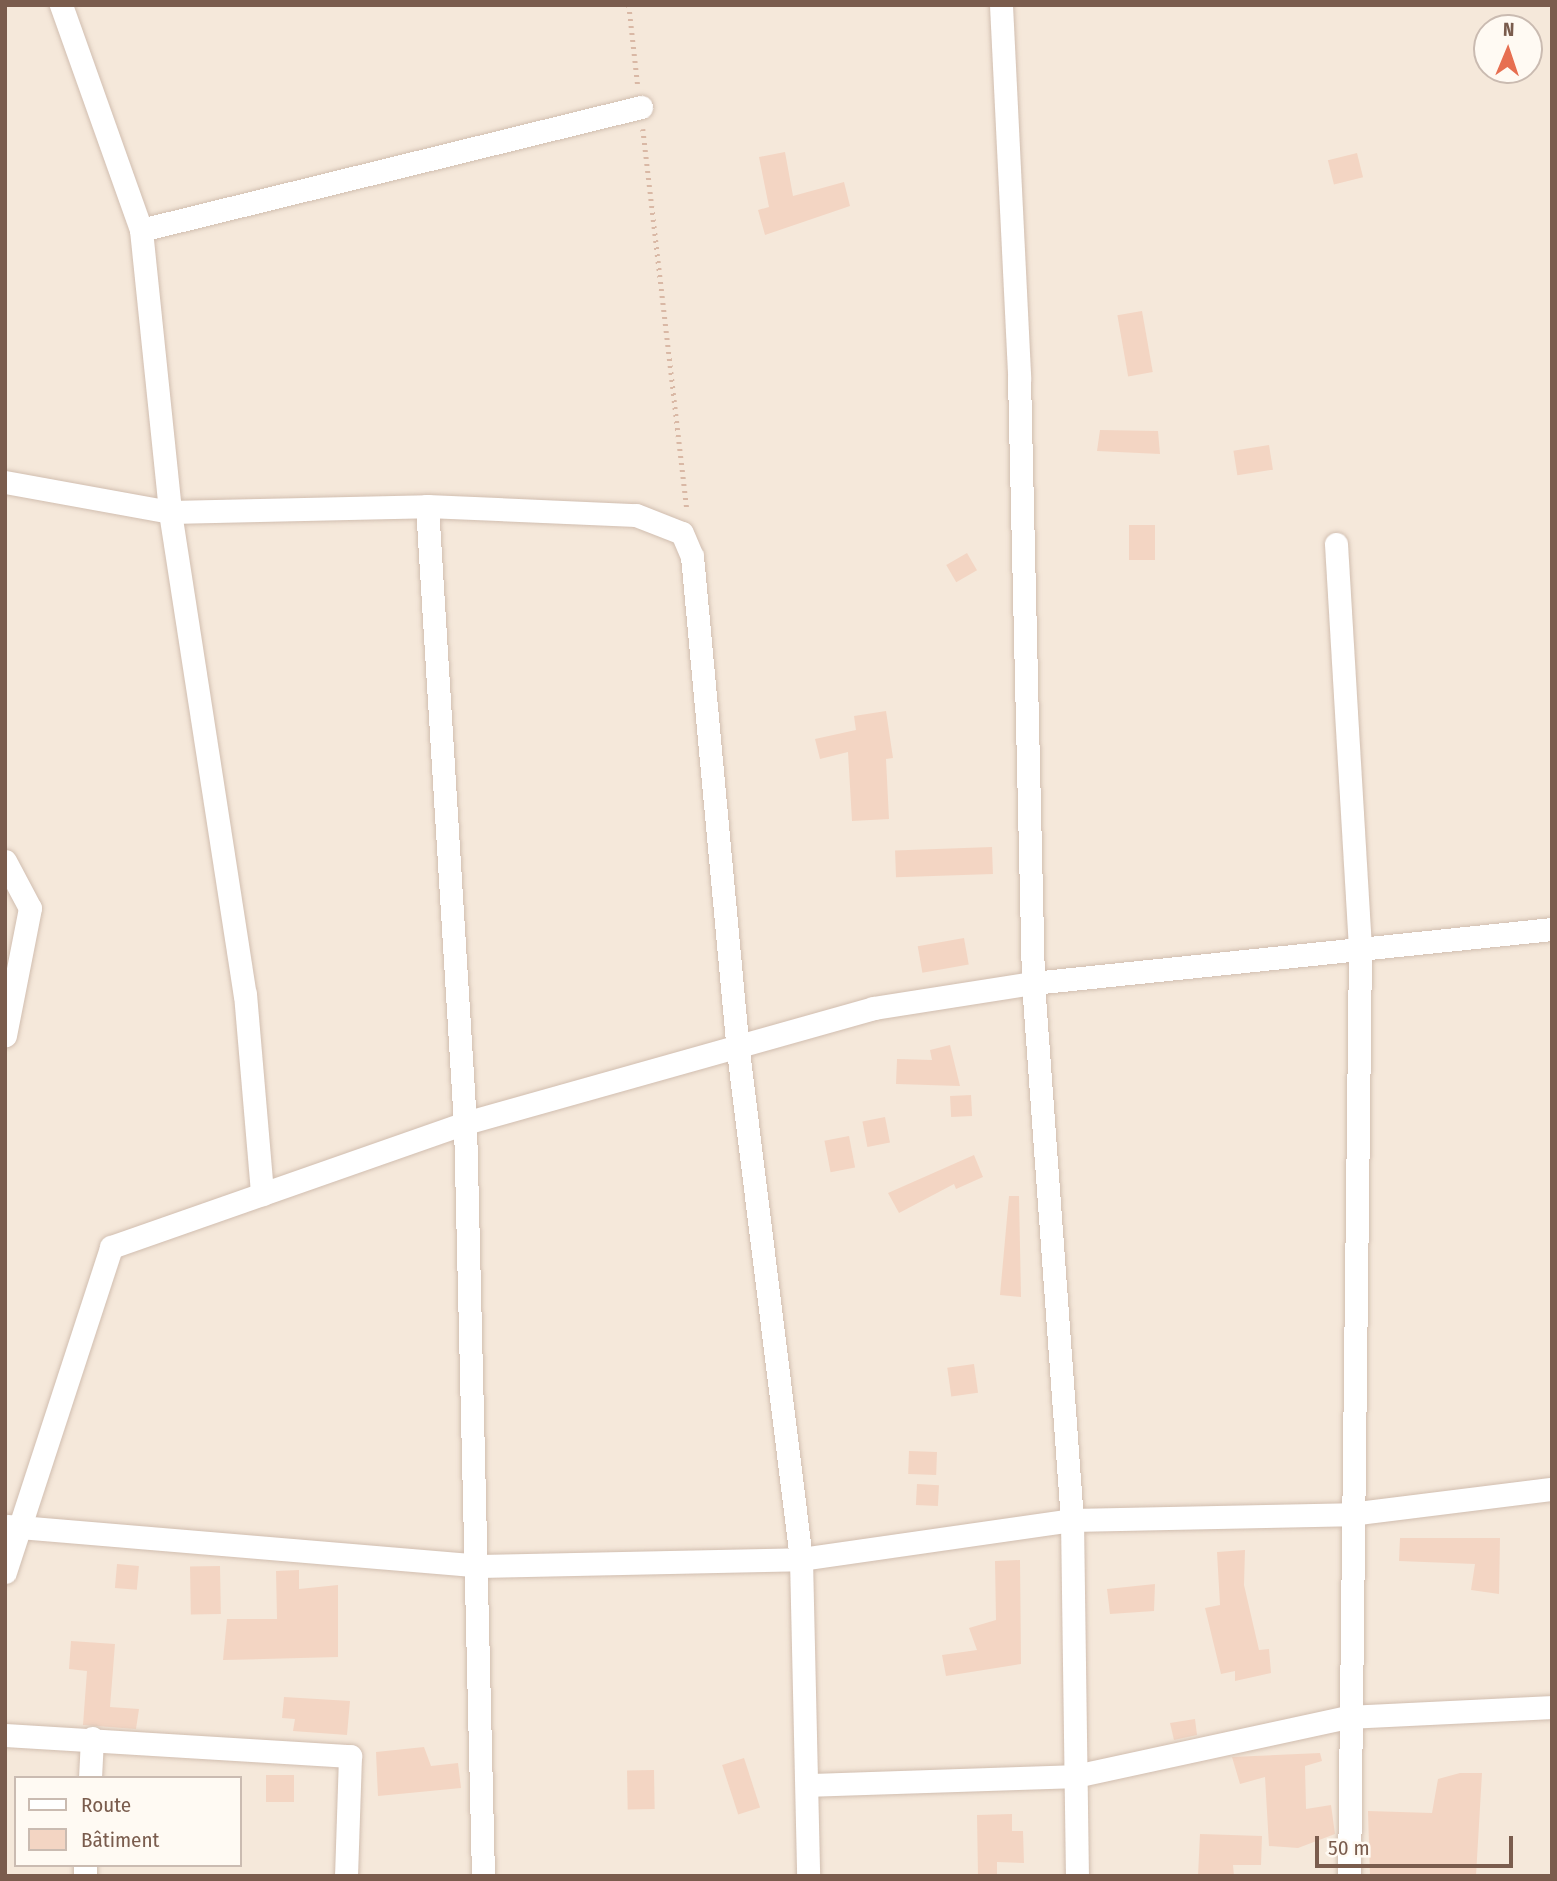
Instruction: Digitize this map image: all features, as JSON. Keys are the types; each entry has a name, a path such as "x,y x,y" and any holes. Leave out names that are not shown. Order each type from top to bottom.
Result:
{"street":[{"path":"61,5 141,230 170,512 245,995 262,1194"},
{"path":"1001,5 1020,378 1033,983 1072,1520 1077,1876"},
{"path":"141,230 641,107"},
{"path":"5,481 170,512 427,506 636,515 682,533 692,556 738,1051 801,1559 808,1876"},
{"path":"427,506 465,1123 479,1566 484,1876"},
{"path":"1336,544 1360,949 1350,1514 1349,1876"},
{"path":"5,861 30,908 5,1037"},
{"path":"5,1572 13,1525 111,1247 465,1123 738,1051 873,1008 1033,983 1552,929"},
{"path":"13,1525 479,1566 801,1559 1072,1520 1350,1514 1552,1489"},
{"path":"808,1785 1075,1776 1348,1717 1552,1707"},
{"path":"5,1735 92,1738 350,1756 346,1876"},
{"path":"90,1776 92,1738"}],"path":[{"path":"629,5 688,515"}],"shaded area":[{"path":"5,5 1552,5 1552,1876 5,1876"}],"building":[{"path":"785,152 793,196 844,182 850,206 765,235 758,210 769,207 759,157"},
{"path":"1357,153 1363,177 1334,185 1328,160"},
{"path":"1142,311 1153,372 1128,376 1117,315"},
{"path":"1100,430 1158,431 1160,454 1097,451"},
{"path":"1269,445 1273,470 1237,475 1233,451"},
{"path":"1129,525 1155,525 1155,560 1129,560"},
{"path":"967,553 977,570 956,582 946,565"},
{"path":"886,711 893,758 886,759 889,819 852,821 848,752 820,759 815,739 856,730 854,716"},
{"path":"992,847 993,874 896,877 895,850"},
{"path":"964,938 969,965 922,973 918,946"},
{"path":"950,1045 960,1086 896,1084 897,1059 932,1060 930,1050"},
{"path":"971,1095 972,1116 951,1117 950,1096"},
{"path":"885,1117 890,1143 867,1147 862,1121"},
{"path":"849,1136 855,1167 831,1172 824,1141"},
{"path":"974,1155 983,1177 956,1189 954,1184 899,1213 888,1193"},
{"path":"1009,1196 1019,1196 1021,1297 1000,1295"},
{"path":"974,1364 978,1393 951,1396 947,1368"},
{"path":"909,1451 937,1452 936,1475 908,1474"},
{"path":"917,1484 939,1485 938,1506 916,1505"},
{"path":"1400,1538 1500,1538 1499,1594 1471,1590 1475,1564 1399,1561"},
{"path":"1245,1550 1244,1585 1259,1650 1269,1649 1271,1673 1235,1681 1235,1671 1221,1674 1205,1608 1220,1605 1217,1552"},
{"path":"1020,1560 1021,1664 946,1676 942,1655 977,1650 969,1628 996,1620 995,1561"},
{"path":"117,1564 139,1566 137,1590 115,1588"},
{"path":"220,1566 221,1614 191,1615 190,1567"},
{"path":"299,1570 299,1589 338,1585 338,1657 223,1660 227,1619 277,1619 276,1571"},
{"path":"1155,1584 1154,1611 1110,1614 1107,1589"},
{"path":"71,1641 115,1644 110,1707 139,1709 136,1729 83,1725 87,1671 69,1669"},
{"path":"284,1697 350,1701 347,1735 293,1731 295,1719 282,1718"},
{"path":"1195,1719 1197,1735 1174,1740 1170,1723"},
{"path":"424,1747 431,1766 458,1763 461,1788 378,1796 376,1752"},
{"path":"1320,1753 1322,1761 1305,1766 1306,1809 1331,1805 1335,1834 1298,1848 1269,1846 1265,1777 1240,1784 1232,1757"},
{"path":"744,1758 760,1807 738,1815 722,1765"},
{"path":"627,1770 654,1770 655,1809 628,1809"},
{"path":"1460,1773 1482,1773 1476,1876 1370,1876 1368,1811 1432,1813 1438,1779"},
{"path":"266,1775 294,1775 294,1802 266,1802"},
{"path":"1012,1814 1012,1831 1023,1831 1024,1863 997,1862 997,1876 978,1876 977,1815"},
{"path":"1200,1834 1262,1836 1261,1865 1233,1865 1234,1876 1198,1876"}]}
